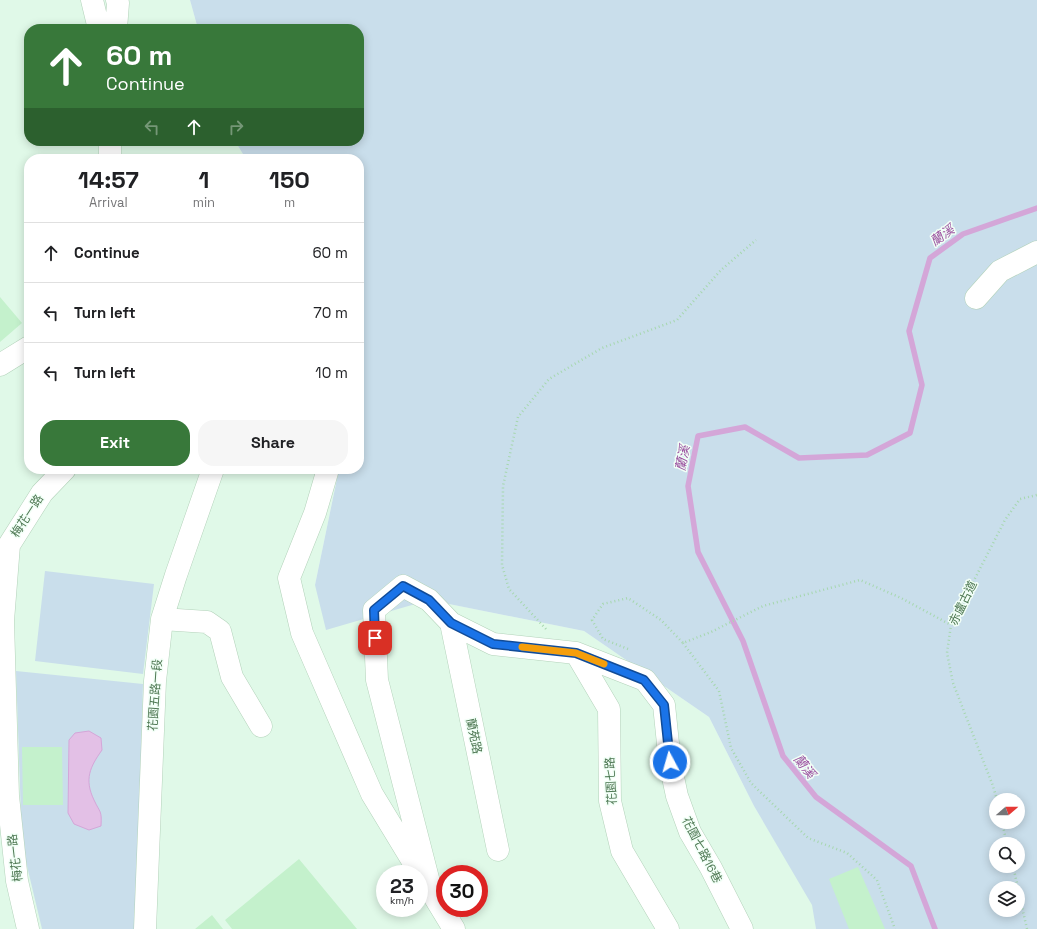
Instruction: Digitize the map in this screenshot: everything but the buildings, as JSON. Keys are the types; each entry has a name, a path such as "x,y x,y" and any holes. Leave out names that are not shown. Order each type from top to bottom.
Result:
{"street":[{"path":"92,0 99,24"},
{"path":"116,0 118,3 116,24"},
{"path":"976,298 1000,271 1037,252"},
{"path":"0,364 24,350"},
{"name":"梅花一路","path":"28,929 17,881 8,796 3,621 4,541 42,493 60,474"},
{"name":"花園五路一段","path":"145,929 155,681 162,619 211,474"},
{"path":"327,474 315,513 289,578 302,633 372,794 454,929"},
{"path":"431,890 377,680 374,610 403,586 429,600 451,623"},
{"path":"162,619 208,622 220,631 232,677 261,726"},
{"name":"花園七路16巷","path":"451,623 493,644 576,653 644,680 664,705 670,762 677,796 690,832 711,868 742,929"},
{"name":"蘭苑路","path":"451,623 498,850"},
{"name":"花園七路","path":"576,653 609,709 610,801 622,851 668,929"}],"path":[{"path":"550,634 510,589 502,565 503,486 518,418 550,379 602,348 677,320 721,270 756,240"},
{"name":"赤盧古道","path":"994,793 953,684 947,653 951,625 1005,520 1020,499 1037,495"},
{"path":"683,643 711,632 763,606 860,580 901,598 951,625"},
{"path":"630,650 603,639 592,620 603,604 628,598 661,620 683,643 719,691 731,748 751,783 808,838 847,853 877,880 895,929"},
{"path":"1024,917 1027,929"}],"shaded area":[{"path":"0,0 190,0 197,24 24,24 24,146 238,146 243,154 24,154 24,474 338,474 315,585 429,600 584,631 709,717 754,806 813,905 816,929 0,929"},
{"path":"190,0 1037,0 1037,929 816,929 812,905 754,806 709,717 584,631 429,600 326,630 315,585 338,474 364,474 364,154 243,154 238,146 364,146 364,24 197,24"},
{"path":"45,571 154,584 143,674 35,661"},
{"path":"16,671 143,684 136,929 42,929 22,845"},
{"path":"89,731 101,738 102,750 94,762 89,779 91,793 101,814 101,826 89,830 74,824 68,813 69,740 75,733"}],"waterway":[{"name":"蘭溪","path":"935,929 911,866 816,797 783,756 743,641 698,552 688,486 698,436 745,427 799,458 867,455 910,433 922,385 909,331 930,258 963,234 1037,208"}],"slow traffic":[{"path":"522,647 576,653 604,664"}],"route":[{"path":"375,638 374,610 403,586 429,600 451,623 493,644 576,653 644,680 664,705 670,762"}]}
